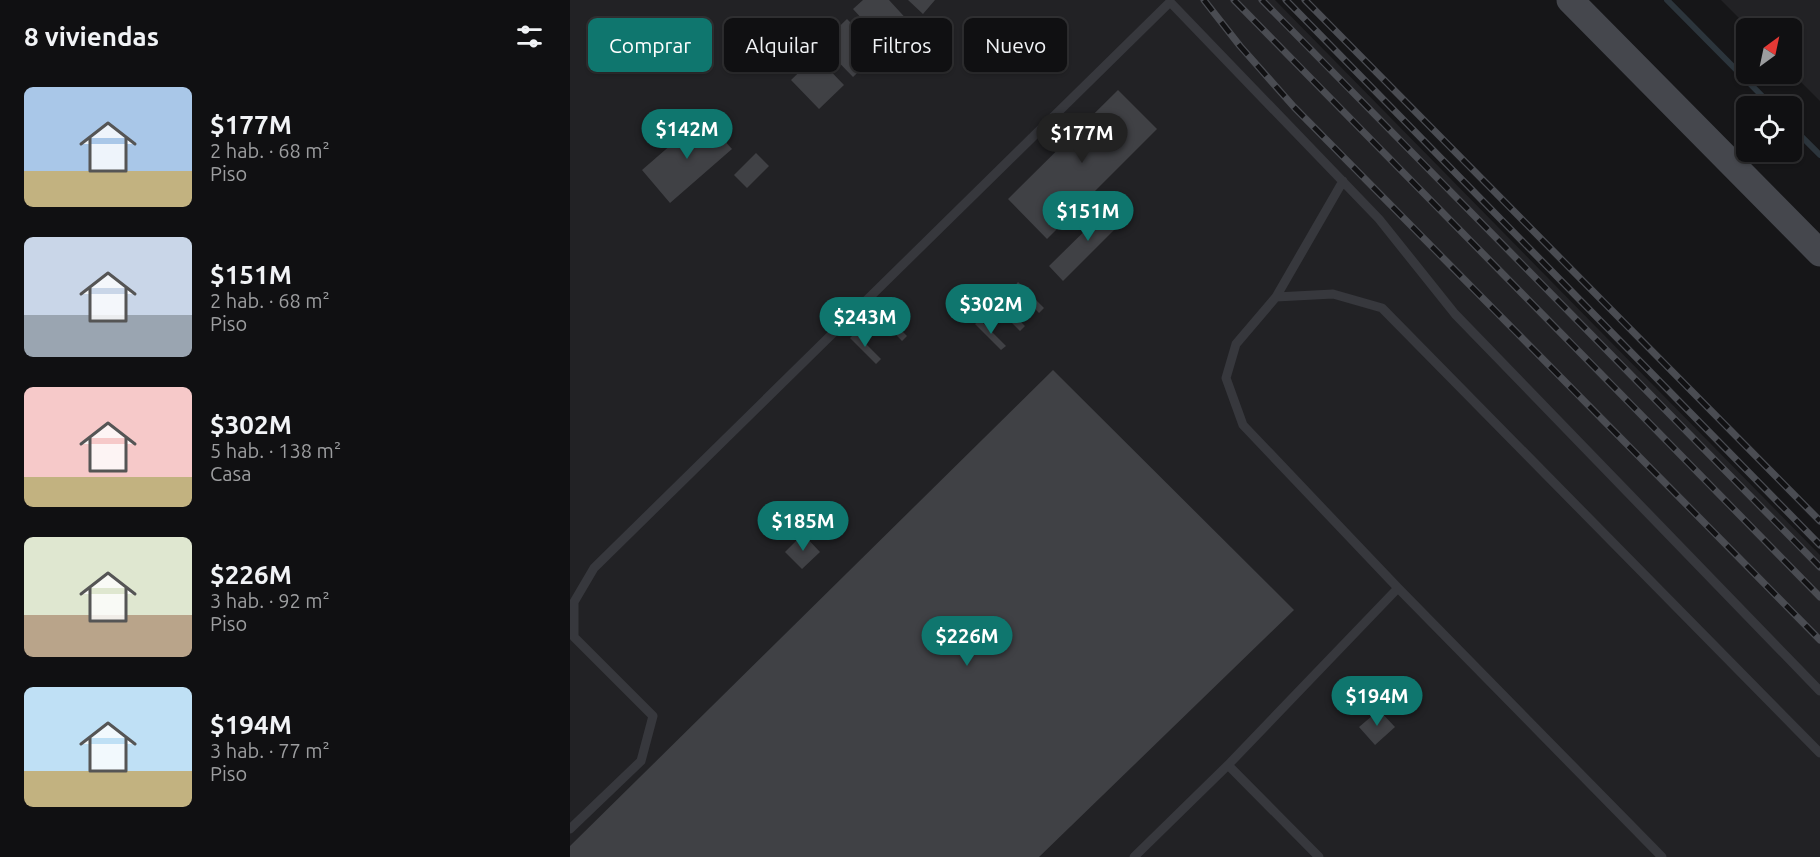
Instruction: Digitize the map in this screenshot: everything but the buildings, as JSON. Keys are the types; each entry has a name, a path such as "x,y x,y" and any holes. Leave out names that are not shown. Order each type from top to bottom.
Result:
{"main road":[{"path":"1570,0 1820,253"}],"lane":[{"path":"570,829 641,761 653,716 574,637 574,602 594,568 1170,2 1379,219 1455,314 1820,691"},
{"path":"1343,181 1276,297 1236,344 1226,378 1243,425 1398,588 1662,857"},
{"path":"1276,297 1333,294 1382,308 1820,753"},
{"path":"1134,857 1228,765 1398,588"},
{"path":"1228,765 1319,857"}],"shaded area":[{"path":"570,0 1275,0 1820,555 1820,857 570,857"},
{"path":"1721,0 1820,0 1820,101 1802,83 1802,18 1739,18"}],"waterway":[{"path":"1667,0 1762,96"},
{"path":"1802,137 1820,155"}],"railway":[{"path":"1204,0 1240,46 1294,107 1820,640"},
{"path":"1234,0 1820,597"},
{"path":"1262,0 1820,567"},
{"path":"1286,0 1820,545"},
{"path":"1305,0 1820,521"}]}
